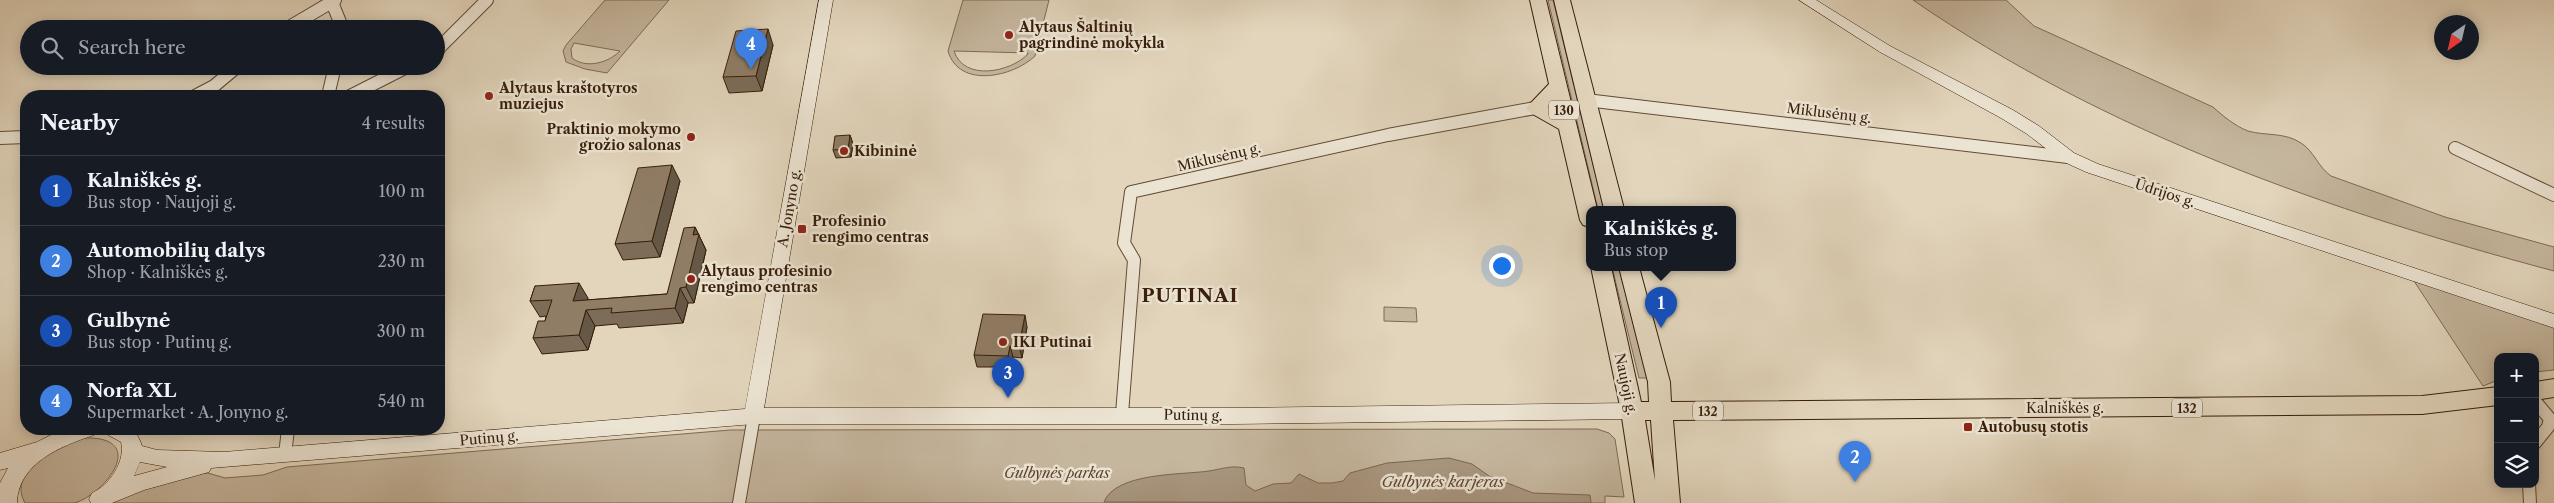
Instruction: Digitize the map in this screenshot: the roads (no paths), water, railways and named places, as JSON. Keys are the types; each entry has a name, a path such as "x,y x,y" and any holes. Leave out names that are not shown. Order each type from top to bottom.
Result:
{"main road":[{"name":"A. Jonyno g.","path":"754,416 826,0"},
{"name":"130","path":"1538,0 1587,206"},
{"name":"130","path":"1562,0 1613,206"},
{"name":"Ūdrijos g.","path":"1806,0 1885,49 2013,118 2068,156 2109,174 2554,321"},
{"path":"1558,85 1545,101 1535,108 1568,126"},
{"name":"Naujoji g.","path":"1602,271 1632,411 1647,503"},
{"name":"Naujoji g.","path":"1630,271 1659,382 1668,503"},
{"path":"2539,390 2554,388"},
{"name":"Kalniškės g.","path":"1632,411 2422,405 2494,396"},
{"name":"Putinų g.","path":"129,437 157,458 224,460 754,416 1122,414 1233,416 1632,411"},
{"path":"0,462 70,435"},
{"path":"95,501 124,476 129,437"},
{"path":"5,497 10,482 22,464 53,441"},
{"name":"Putinų g.","path":"95,501 141,482 224,460"}],"street":[{"path":"301,20 333,0 339,20"},
{"path":"445,42 487,0"},
{"path":"206,90 227,75"},
{"path":"329,90 332,75"},
{"path":"362,90 392,75"},
{"name":"Miklusėnų g.","path":"1586,100 1717,114 2062,158 2068,156"},
{"name":"Miklusėnų g.","path":"1122,414 1124,368 1134,260 1124,242 1131,192 1388,135 1498,113 1535,108"},
{"path":"0,138 20,137"},
{"path":"2455,148 2554,195"},
{"path":"2539,406 2550,419 2548,428 2539,438"},
{"path":"738,503 754,416"},
{"path":"284,455 287,435"},
{"path":"2529,488 2530,503"}],"water":[{"name":"Gulbynės karjeras","path":"1449,458 1472,464 1489,476 1533,493 1590,495 1591,503 1104,502 1111,492 1122,485 1151,477 1239,467 1244,468 1246,485 1255,491 1273,484 1291,483 1299,474 1318,483 1332,483 1343,481 1350,473 1387,463"}],"place":[{"name":"Alytaus Šaltinių pagrindinė mokykla","path":"1009,35"},
{"name":"Norfa XL","path":"751,69"},
{"name":"Alytaus kraštotyros muziejus","path":"489,96"},
{"name":"Praktinio mokymo grožio salonas","path":"691,137"},
{"name":"Kibininė","path":"844,151"},
{"name":"Profesinio rengimo centras","path":"802,229"},
{"name":"Alytaus profesinio rengimo centras","path":"691,279"},
{"name":"Kalniškės g.","path":"1661,328"},
{"name":"IKI Putinai","path":"1003,342"},
{"name":"Gulbynė","path":"1008,398"},
{"name":"Autobusų stotis","path":"1968,427"},
{"name":"Automobilių dalys","path":"1855,482"}],"district":[{"name":"PUTINAI","path":"1190,295"}],"park label":[{"name":"Gulbynės parkas","path":"1057,473"}]}
